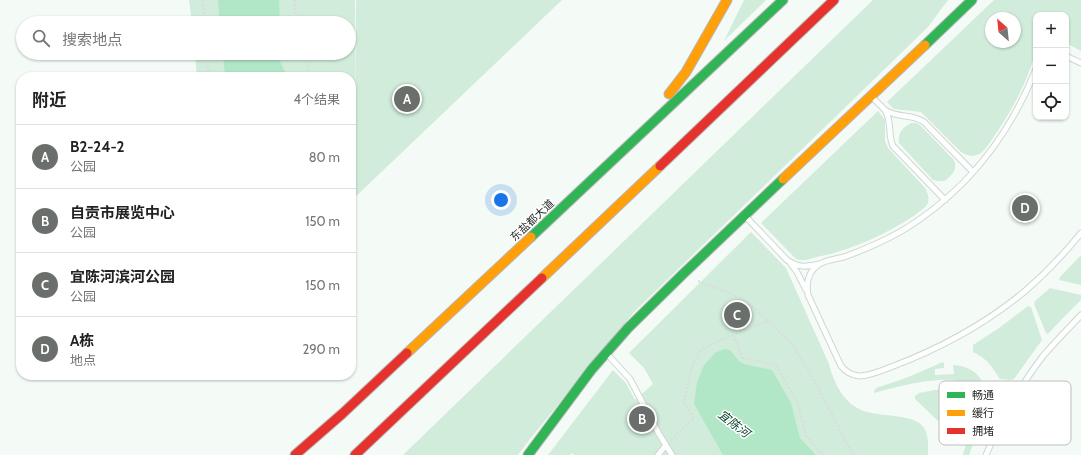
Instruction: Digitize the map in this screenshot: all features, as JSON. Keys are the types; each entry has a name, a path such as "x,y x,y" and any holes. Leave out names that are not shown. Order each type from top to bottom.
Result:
{"highway":[{"path":"636,138 686,72 727,0"},
{"name":"东盐都大道","path":"295,455 342,414 783,0"},
{"path":"354,455 834,0"},
{"path":"948,23 964,0"},
{"path":"528,455 579,386 628,328 972,0"}],"lane":[{"path":"1069,57 1081,63"},
{"path":"808,295 807,284 809,276 818,265 856,252 889,238 922,218 960,186 990,153 1009,125 1033,76"},
{"path":"872,96 885,110 890,113 917,117 924,122 973,172"},
{"path":"885,110 890,121 890,136 893,146 945,200"},
{"path":"745,216 797,272 841,366 847,372 855,375 869,375 908,360 976,326 1023,292 1046,272 1081,232"},
{"path":"787,260 796,265 802,266 824,263"},
{"path":"1026,381 1043,357 1081,316"},
{"path":"606,353 630,378 659,434 672,455"},
{"path":"658,455 666,445"},
{"path":"986,455 991,445"}],"path":[{"path":"203,0 204,16"},
{"path":"295,0 296,16"},
{"path":"207,60 208,72"},
{"path":"306,60 309,72"},
{"path":"682,275 734,295 752,306 793,345 814,380 853,455"},
{"path":"666,445 694,418 684,403 690,372 700,351 733,335 768,321"},
{"path":"733,335 743,358 776,365 798,404 806,436 824,455"}],"shaded area":[{"path":"189,0 355,0 355,16 191,16"},
{"path":"356,0 562,0 356,196"},
{"path":"744,0 766,0 724,41"},
{"path":"873,0 948,0 928,27 635,311 518,455 403,455"},
{"path":"994,0 1081,0 1081,51 1069,45 1069,12 1033,12 1033,61 1029,72 1019,95 1000,128 987,147 979,154 970,156 961,152 921,112 894,109 887,102"},
{"path":"196,60 355,60 355,72 197,72"},
{"path":"878,111 885,120 885,141 888,148 925,188 928,196 927,205 904,222 868,241 809,259 796,259 761,223"},
{"path":"911,123 917,123 921,126 954,160 955,169 945,181 933,180 899,143 901,131"},
{"path":"751,232 786,268 829,364 837,386 842,393 852,405 859,409 876,414 909,418 918,422 927,434 928,455 573,455 572,453 570,455 548,455 613,370 626,383 635,400 653,384 644,368 629,353"},
{"path":"1081,255 1081,285 1059,280 1060,277"},
{"path":"1050,288 1081,295 1081,300 1048,334 1046,333 1034,304 1035,301"},
{"path":"1028,306 1031,307 1042,340 1014,379 1000,379 986,361 973,352 973,345"},
{"path":"943,362 944,368 935,369 935,375 954,374 953,365 973,371 982,381 939,380 895,387 874,393 876,388 906,378"},
{"path":"939,390 939,422 915,399 915,396 919,393"},
{"path":"966,445 973,445 969,455 963,455"}],"water":[{"path":"218,0 279,0 280,16 219,16"},
{"path":"224,60 279,60 285,72 225,72"},
{"name":"宜陈河","path":"724,349 730,350 739,361 744,364 772,370 791,403 800,438 816,455 723,455 694,404 697,382 704,365 715,353"}],"traffic: fast":[{"path":"531,237 783,0"},
{"path":"925,45 972,0"},
{"path":"528,455 592,369 628,328 783,179"}],"traffic: slow":[{"path":"669,94 686,72 727,0"},
{"path":"783,179 925,45"},
{"path":"542,278 660,166"},
{"path":"407,353 531,237"}],"traffic: jam":[{"path":"660,166 834,0"},
{"path":"355,455 542,278"},
{"path":"295,455 342,414 407,353"}],"place":[{"name":"B2-24-2","path":"407,99"},
{"name":"A栋","path":"1025,208"},
{"name":"宜陈河滨河公园","path":"737,315"},
{"name":"自贡市展览中心","path":"642,419"}]}
